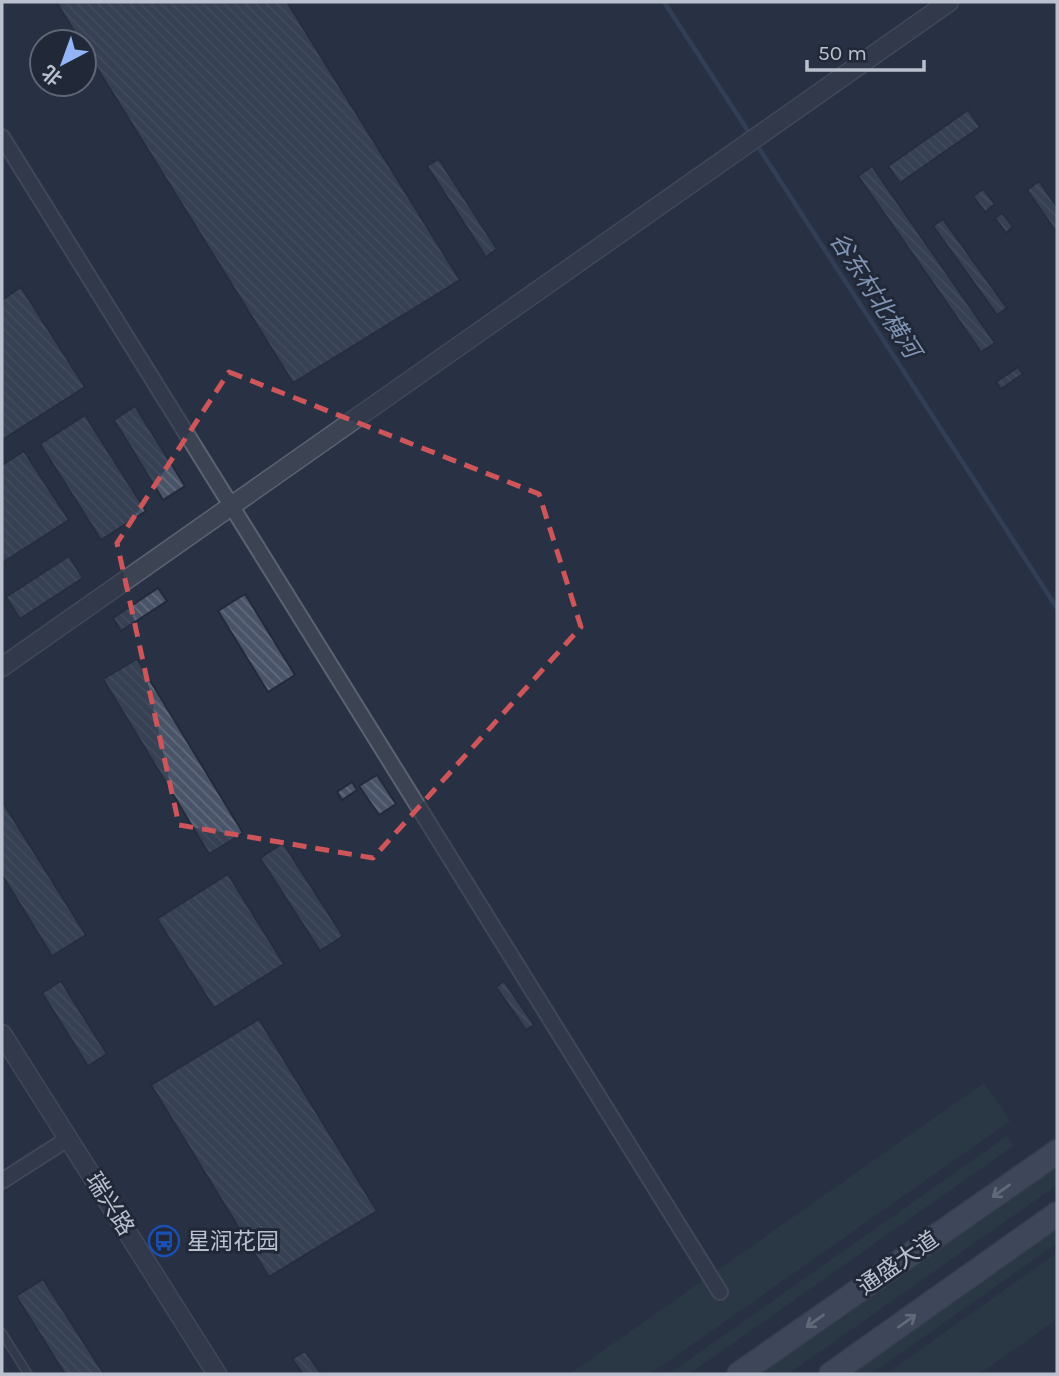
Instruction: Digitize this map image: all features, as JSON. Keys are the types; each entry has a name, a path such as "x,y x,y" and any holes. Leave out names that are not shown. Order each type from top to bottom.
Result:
{"main road":[{"name":"通盛大道","path":"739,1374 1057,1152"},
{"path":"831,1374 1057,1214"}],"street":[{"path":"2,667 949,2"},
{"path":"2,137 720,1292"},
{"name":"瑞兴路","path":"2,1034 217,1374"},
{"path":"2,1181 69,1138"}],"lane":[{"path":"2,1333 28,1374"}],"highlighted area":[{"path":"229,372 539,494 581,627 373,858 179,825 117,543"}],"green space":[{"path":"984,1083 1010,1121 650,1374 570,1374"},
{"path":"1007,1136 1013,1146 689,1374 669,1374"},
{"path":"1057,1160 1057,1185 788,1374 753,1374"},
{"path":"1057,1229 1057,1243 871,1374 852,1374"},
{"path":"1057,1253 1057,1319 979,1374 886,1374"}],"building":[{"path":"287,2 460,280 293,383 98,70 98,28 72,28 57,3"},
{"path":"968,110 980,127 900,183 888,166"},
{"path":"439,159 497,249 486,257 427,166"},
{"path":"872,166 995,343 981,352 858,176"},
{"path":"1039,181 1057,207 1057,233 1027,190"},
{"path":"983,189 995,204 985,212 973,196"},
{"path":"1002,213 1013,227 1006,233 995,218"},
{"path":"943,219 1007,308 997,315 933,226"},
{"path":"21,287 85,387 2,440 2,300"},
{"path":"1018,367 1023,374 1001,389 996,382"},
{"path":"135,406 185,486 163,500 114,420"},
{"path":"85,415 146,511 101,540 40,444"},
{"path":"24,451 69,520 2,563 2,465"},
{"path":"69,556 83,578 20,619 6,597"},
{"path":"158,588 167,601 121,631 113,618"},
{"path":"245,594 295,675 268,692 218,611"},
{"path":"137,659 243,833 209,854 103,679"},
{"path":"377,775 396,804 379,815 359,786"},
{"path":"352,782 357,790 342,800 337,792"},
{"path":"2,801 86,935 52,956 2,875"},
{"path":"283,843 343,936 320,951 260,858"},
{"path":"228,874 284,964 214,1008 157,919"},
{"path":"61,981 107,1054 88,1066 42,993"},
{"path":"504,981 534,1025 526,1030 496,987"},
{"path":"259,1019 377,1211 269,1277 151,1085"},
{"path":"43,1279 104,1374 65,1374 16,1296"},
{"path":"305,1351 321,1374 303,1374 292,1359"}],"waterway":[{"name":"谷东村北横河","path":"664,2 750,134"},
{"name":"谷东村北横河","path":"755,142 1057,608"}],"place":[{"name":"星润花园","path":"164,1241"}]}
